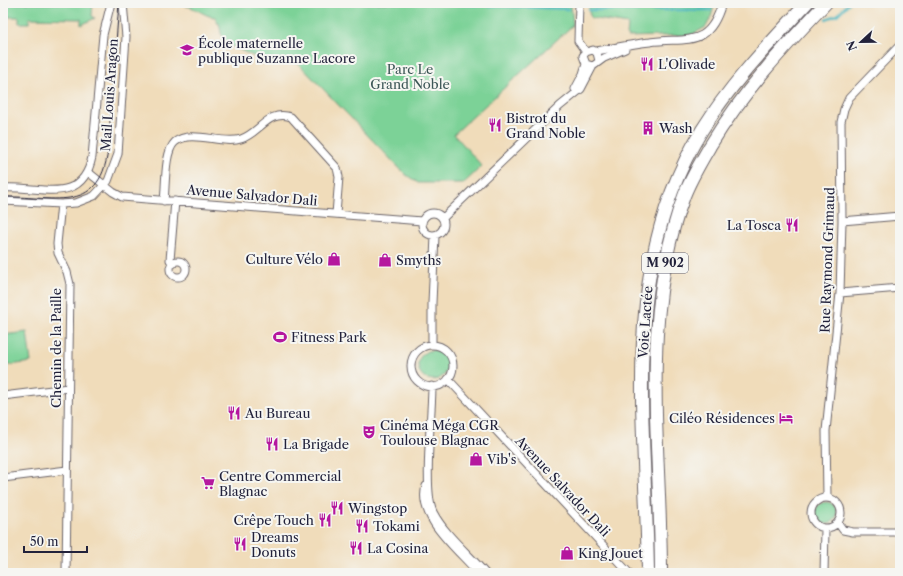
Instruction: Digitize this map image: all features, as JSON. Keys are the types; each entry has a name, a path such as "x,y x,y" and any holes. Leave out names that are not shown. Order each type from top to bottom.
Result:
{"highway":[{"name":"Voie Lactée","path":"648,573 642,389 642,335 653,252 665,206 701,131 720,103 744,72 807,3"},
{"name":"Voie Lactée","path":"661,573 656,390 657,332 660,290 671,237 684,195 700,162 733,110 786,45 826,3"}],"street":[{"name":"Mail Louis Aragon","path":"88,172 92,157 102,35 110,3"},
{"name":"Mail Louis Aragon","path":"105,186 114,168 118,154 126,37 123,3"},
{"path":"578,3 578,41 586,52"},
{"path":"586,52 656,41 687,41 706,33 716,22 722,3"},
{"path":"443,218 565,102 581,89 594,66 599,61 636,45"},
{"name":"Rue Raymond Grimaud","path":"827,497 826,431 840,293 842,221 841,122 844,109 849,98 900,45"},
{"path":"596,51 599,55 599,61"},
{"path":"565,102 579,85 586,64 583,56 586,52"},
{"path":"586,64 594,66"},
{"path":"164,201 168,157 172,146 176,141 192,136 231,140 240,139 250,135 268,119 284,115 291,117 337,168 339,176 336,214"},
{"name":"Avenue Salvador Dali","path":"88,172 105,186 122,197 422,221"},
{"path":"3,188 61,190 77,184 88,172"},
{"path":"3,201 61,204 82,201 94,196 105,186"},
{"path":"173,264 170,260 175,201"},
{"name":"Chemin de la Paille","path":"61,204 57,244 58,253 67,272 70,284 66,573"},
{"path":"431,213 438,214 443,218 445,224 444,229 435,236 429,235 425,232 422,221 425,216 431,213"},
{"path":"842,221 900,216"},
{"path":"432,345 431,322 435,236"},
{"path":"840,293 900,288"},
{"path":"432,345 443,348 451,357 453,368 448,379 444,383 432,386 426,385 417,379 414,374 412,363 418,350 432,345"},
{"name":"Avenue Salvador Dali","path":"448,379 629,573"},
{"path":"432,386 428,480 431,504 437,519 485,573"},
{"path":"3,396 68,388"},
{"path":"3,478 67,470"},
{"path":"428,480 425,489 425,498 429,514 438,529 478,573"},
{"path":"827,497 835,500 841,506 842,515 838,523 832,528 825,529 817,526 812,519 811,510 814,503 820,498 827,497"},
{"path":"838,523 843,530 853,532 900,532"},
{"path":"824,573 825,529"}],"green space":[{"path":"3,3 93,3 92,16 95,18 81,25 81,19 29,18 29,23 19,23 19,17 3,17"},
{"name":"Parc Le Grand Noble","path":"183,3 571,3 573,25 454,134 482,166 464,183 418,183 405,174 298,63 268,63 223,42 219,23 217,23 216,17 212,17 185,6"},
{"path":"589,3 715,3 706,27 691,35 627,37 628,24 591,18"},
{"path":"27,332 31,362 3,366 3,335"},
{"path":"433,350 444,354 448,365 444,376 433,380 422,376 418,365 422,354"},
{"path":"826,502 834,505 837,513 834,521 826,524 818,521 815,513 818,505"}],"waterway":[{"path":"428,3 568,9"},
{"path":"826,19 837,15 849,3"},
{"path":"589,10 711,10"}],"tram line":[{"path":"3,197 54,199 70,198 83,194 95,185 103,171 108,150 119,3"}],"place":[{"name":"École maternelle publique Suzanne Lacore","path":"187,50"},
{"name":"L'Olivade","path":"647,64"},
{"name":"Bistrot du Grand Noble","path":"495,125"},
{"name":"Wash","path":"648,128"},
{"name":"La Tosca","path":"792,225"},
{"name":"Culture Vélo","path":"334,259"},
{"name":"Smyths","path":"385,260"},
{"name":"Fitness Park","path":"280,337"},
{"name":"Au Bureau","path":"234,413"},
{"name":"Ciléo Résidences","path":"786,418"},
{"name":"Cinéma Méga CGR Toulouse Blagnac","path":"369,432"},
{"name":"La Brigade","path":"272,444"},
{"name":"Vib's","path":"476,459"},
{"name":"Centre Commercial Blagnac","path":"208,483"},
{"name":"Wingstop","path":"337,508"},
{"name":"Crêpe Touch","path":"325,520"},
{"name":"Tokami","path":"362,526"},
{"name":"Dreams Donuts","path":"240,544"},
{"name":"La Cosina","path":"356,548"},
{"name":"King Jouet","path":"567,553"}]}
